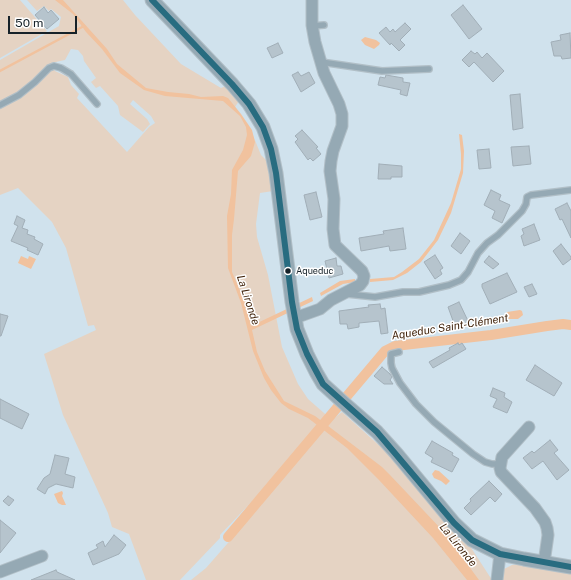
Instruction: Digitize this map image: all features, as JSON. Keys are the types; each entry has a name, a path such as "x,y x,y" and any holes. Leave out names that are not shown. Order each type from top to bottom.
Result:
{"street":[{"path":"152,0 236,89 249,104 263,127 271,149 276,174 297,329 307,354 323,384 377,432 463,532 482,546 500,554 571,567"},
{"path":"295,318 320,309 360,285 364,276 362,271 335,245 333,229 334,199 330,171 333,151 342,126 342,114 339,104 324,73 314,42 318,26 312,0"},
{"path":"529,427 502,457 499,464 501,472 535,508 545,522 548,535 544,563"},
{"path":"497,580 500,554"},
{"path":"0,572 42,556"}],"lane":[{"path":"320,62 382,71 429,69"},
{"path":"0,105 19,95 49,68 54,66 62,68 71,74 97,104"},
{"path":"343,294 375,297 403,292 420,292 461,280 468,272 478,253 522,210 526,204 527,198 531,195 571,190"},
{"path":"399,352 391,354 390,358 392,368 400,383 416,404 434,422 473,454 485,462 499,464"}],"shaded area":[{"path":"0,0 20,0 47,31 0,58"},
{"path":"27,0 123,0 181,64 221,88 226,86 239,101 235,107 250,128 261,155 269,163 273,191 260,193 256,224 257,237 268,275 282,347 298,384 308,399 332,420 342,412 391,456 438,513 468,543 492,580 191,580 206,568 262,504 256,497 180,580 146,580 129,534 112,527 108,513 63,415 44,354 96,330 94,325 88,326 66,248 52,222 18,188 0,195 0,60 59,26 61,17 51,9 49,11 44,6 37,11","holes":["71,49 78,50 96,78 91,82 96,88 100,86 118,106 120,115 143,132 150,124 147,119 130,104 133,100 151,116 155,123 149,127 127,152 77,98 79,94 71,85 68,77 55,71 51,63 65,60"]},
{"path":"55,0 63,0 107,49 117,64 146,88 201,97 223,96 228,98 241,114 252,130 255,142 251,156 238,171 232,235 232,272 246,305 251,326 312,297 313,301 252,330 257,352 265,371 284,401 315,416 382,467 442,530 479,580 467,580 433,538 347,448 308,418 289,409 281,403 264,378 253,351 241,303 228,268 227,216 231,194 232,170 243,150 247,135 246,127 240,116 223,101 165,96 144,90 120,73 73,14"},
{"path":"365,37 376,40 380,43 374,49 365,45 361,40"},
{"path":"459,134 462,135 464,151 463,173 451,213 438,240 421,262 407,273 393,280 370,282 370,279 394,277 402,272 419,259 434,240 451,203 461,169"},
{"path":"21,256 28,259 29,256 36,259 31,269 18,263"},
{"path":"355,279 355,282 343,284 321,296 320,293 340,281"},
{"path":"522,311 523,315 518,319 509,319 505,315 507,312"},
{"path":"435,470 439,471 450,481 446,485 434,478 432,474"},
{"path":"62,491 62,496 66,505 58,503 54,494"},
{"path":"521,564 571,572 571,580 501,580 502,570 512,565"}],"building":[{"path":"463,5 482,29 469,39 451,15"},
{"path":"44,7 48,13 51,10 59,19 47,29 35,15"},
{"path":"405,23 411,29 400,40 405,45 399,51 391,43 390,45 379,33 386,27 390,32 393,29 395,32"},
{"path":"570,33 571,58 562,59 561,56 554,56 551,42 561,40 560,35"},
{"path":"278,43 283,53 272,58 267,48"},
{"path":"471,51 475,54 477,52 482,58 487,53 504,71 493,82 474,62 469,67 462,60"},
{"path":"298,72 301,76 309,72 315,83 301,92 292,75"},
{"path":"386,75 403,78 403,82 410,83 407,96 400,94 401,90 378,85 380,77 385,78"},
{"path":"520,94 523,128 513,130 510,95"},
{"path":"302,130 318,147 316,148 321,154 313,161 310,158 308,160 295,142 298,139 295,136"},
{"path":"529,146 531,164 513,166 511,147"},
{"path":"489,149 491,168 479,169 477,150"},
{"path":"379,164 402,166 402,177 378,179"},
{"path":"491,190 501,195 499,200 510,205 502,223 492,218 495,211 484,205"},
{"path":"316,192 322,217 310,220 304,195"},
{"path":"567,203 571,211 571,238 562,219 560,220 555,209"},
{"path":"17,216 25,220 22,228 28,230 27,234 35,237 34,239 43,244 38,255 27,250 28,248 11,241 18,226 14,224"},
{"path":"534,224 540,240 524,246 521,236 524,234 522,229"},
{"path":"403,228 406,249 390,251 389,246 361,251 359,238 384,234 383,231"},
{"path":"460,233 470,241 461,254 451,246"},
{"path":"561,244 571,257 571,259 563,265 553,251"},
{"path":"435,255 443,268 440,270 442,274 435,279 424,262"},
{"path":"489,256 499,264 493,269 484,262"},
{"path":"336,258 337,266 341,266 343,274 329,278 325,261"},
{"path":"507,273 517,292 490,304 482,284"},
{"path":"532,284 537,294 529,297 524,287"},
{"path":"459,302 469,323 456,329 448,307"},
{"path":"380,304 381,309 385,308 388,333 381,334 379,321 359,323 359,327 348,329 347,324 340,324 339,311"},
{"path":"0,314 8,316 1,336 0,336"},
{"path":"458,343 459,345 462,343 466,349 433,368 429,362 450,350 449,348"},
{"path":"535,365 562,383 554,396 526,380"},
{"path":"382,367 392,377 390,380 393,384 384,384 374,376"},
{"path":"493,388 505,393 504,397 512,402 507,413 493,407 497,399 490,396"},
{"path":"0,399 29,414 22,429 0,418"},
{"path":"550,440 558,450 554,453 569,470 557,480 543,461 532,469 523,458 532,451 534,453"},
{"path":"432,441 453,453 452,455 459,459 452,472 431,462 433,458 425,453"},
{"path":"55,455 69,458 65,474 75,477 73,488 56,484 48,488 45,494 37,489 44,478 50,474"},
{"path":"489,481 502,494 495,502 490,497 471,515 464,508 471,501 470,499"},
{"path":"8,496 14,500 9,506 3,501"},
{"path":"0,520 16,533 0,553"},
{"path":"114,535 126,545 119,554 93,565 88,553 98,548 96,545 103,541 105,547"},
{"path":"56,570 57,572 75,580 31,580"}],"waterway":[{"path":"0,71 84,26"},
{"name":"Aqueduc Saint-Clément","path":"228,537 385,351 395,346 491,335 563,324 571,325"}],"transit line":[{"path":"152,0 232,84 249,104 263,127 271,149 276,173 292,302 297,329 307,354 323,384 377,432 454,523 472,540 500,554 571,567"}],"place":[{"name":"Aqueduc","path":"288,271"}],"water label":[{"name":"La Lironde","path":"248,300"},
{"name":"La Lironde","path":"458,545"}]}
